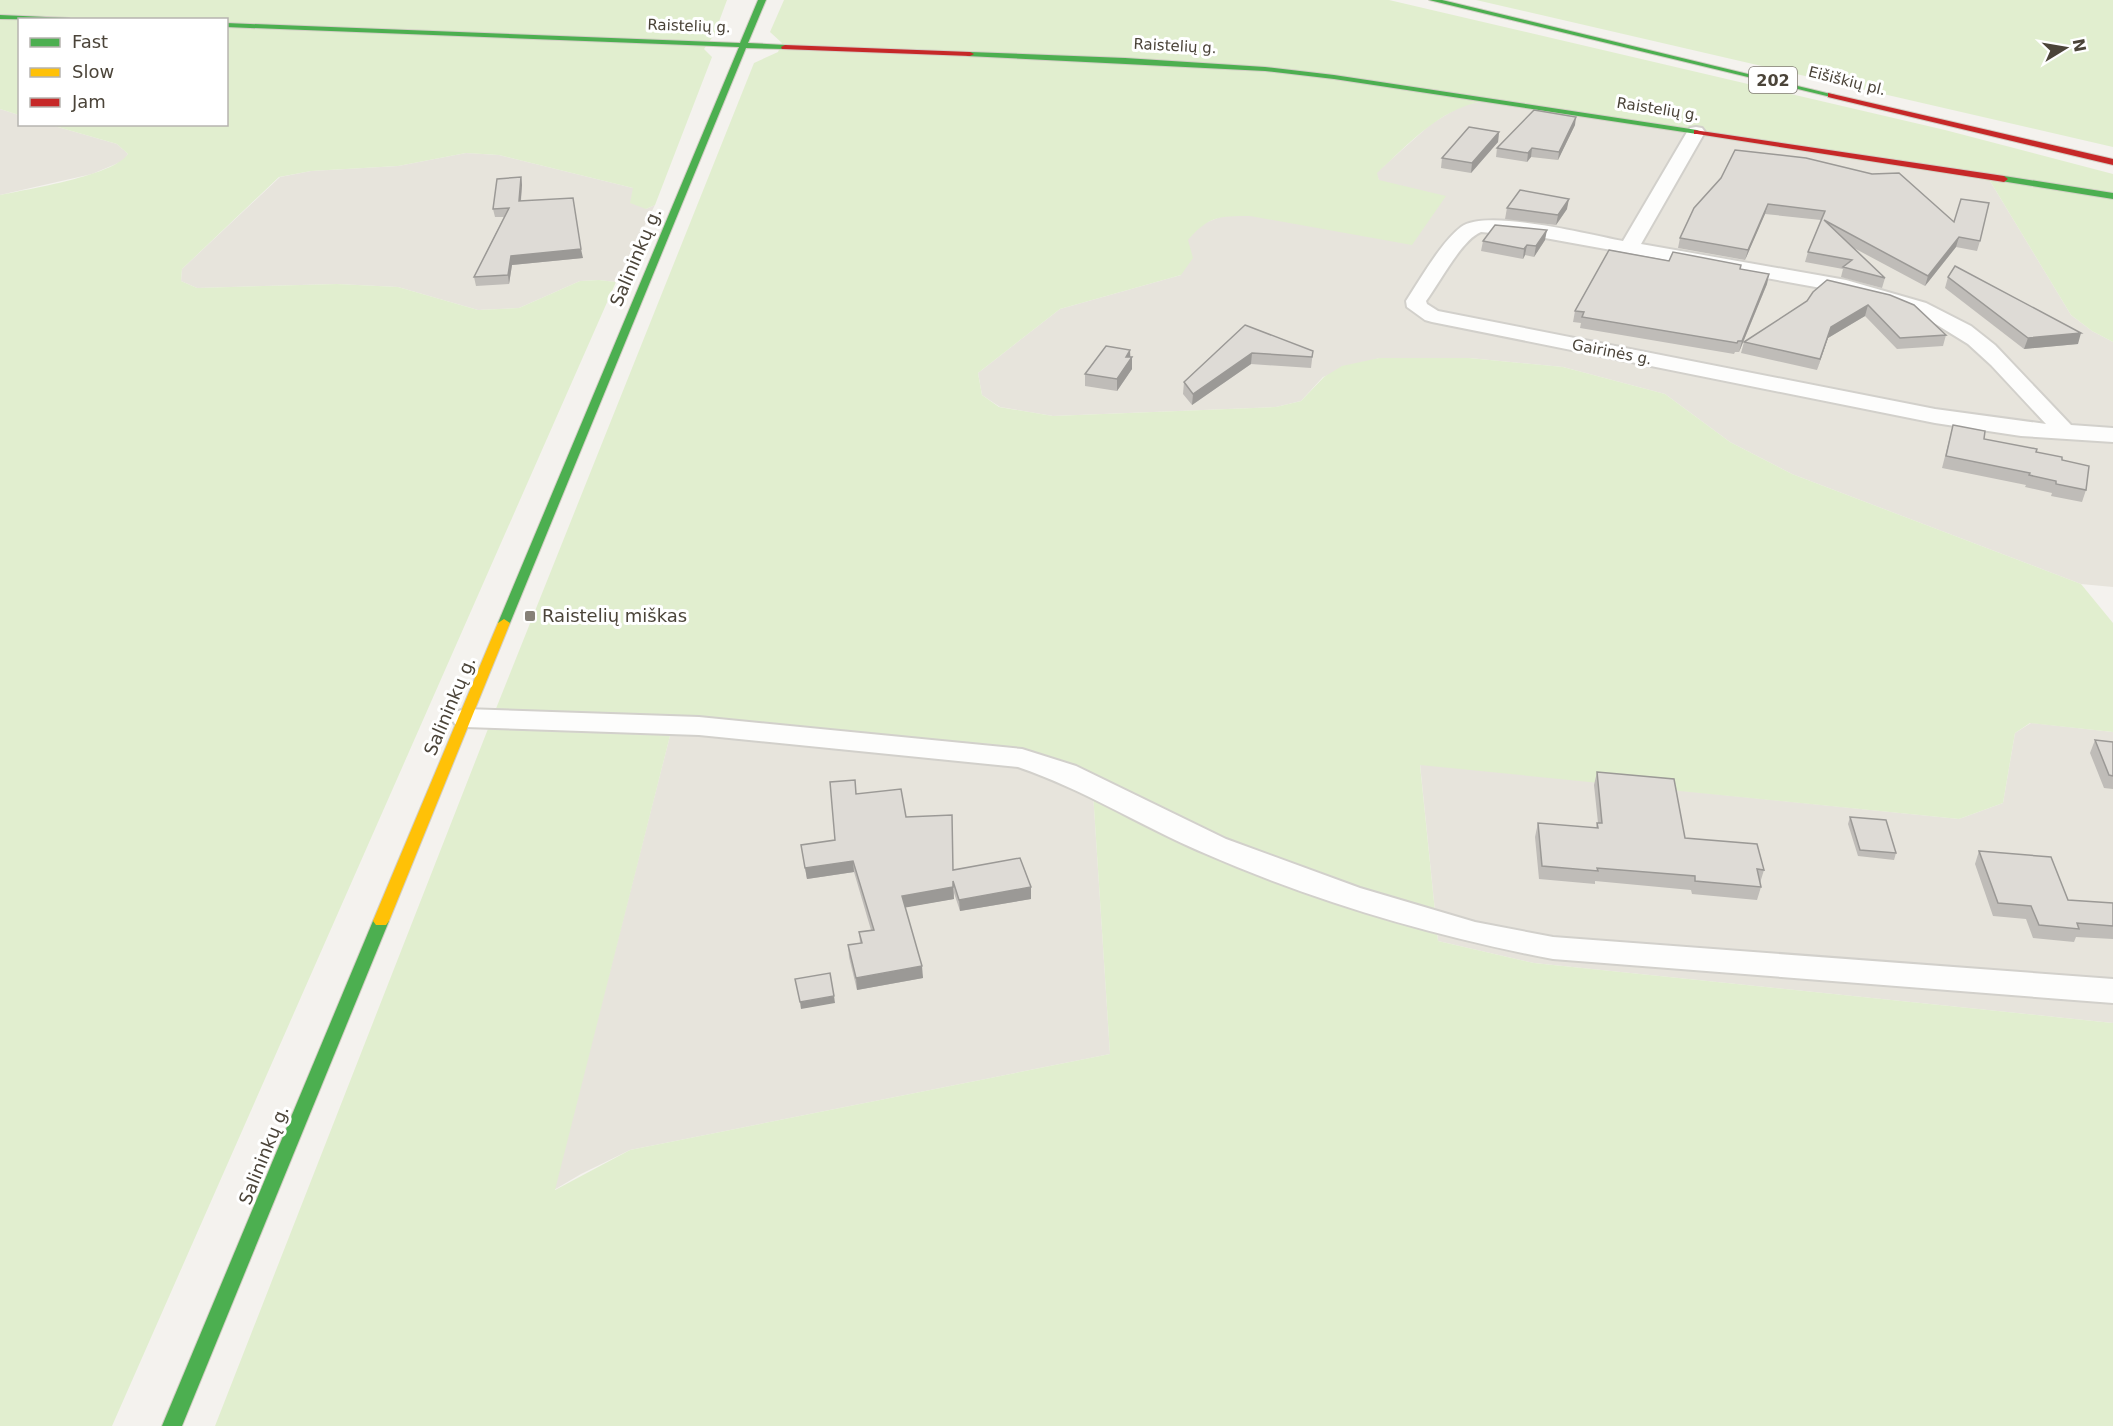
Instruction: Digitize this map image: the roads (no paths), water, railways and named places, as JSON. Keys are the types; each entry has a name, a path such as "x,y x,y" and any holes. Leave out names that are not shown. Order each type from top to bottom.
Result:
{"main road":[{"name":"Salininkų g.","path":"172,1426 762,0"},
{"name":"Eišiškių pl.","path":"1433,0 2113,162"},
{"path":"0,17 23,18"},
{"name":"Raistelių g.","path":"228,25 1125,60 1265,69 1388,84 2113,196"}],"street":[{"path":"1629,248 1696,132"},
{"name":"Gairinės g.","path":"2064,432 1982,345 1964,331 1924,311 1867,292 1824,282 1504,226 1480,225 1467,231 1416,301 1417,307 1432,316 1924,413 2021,429 2064,432 2113,435"},
{"path":"465,718 699,726 1022,758 1066,773 1215,846 1349,896 1475,933 1553,948 2113,991"}],"place":[{"name":"Raistelių miškas","path":"530,616"}]}
